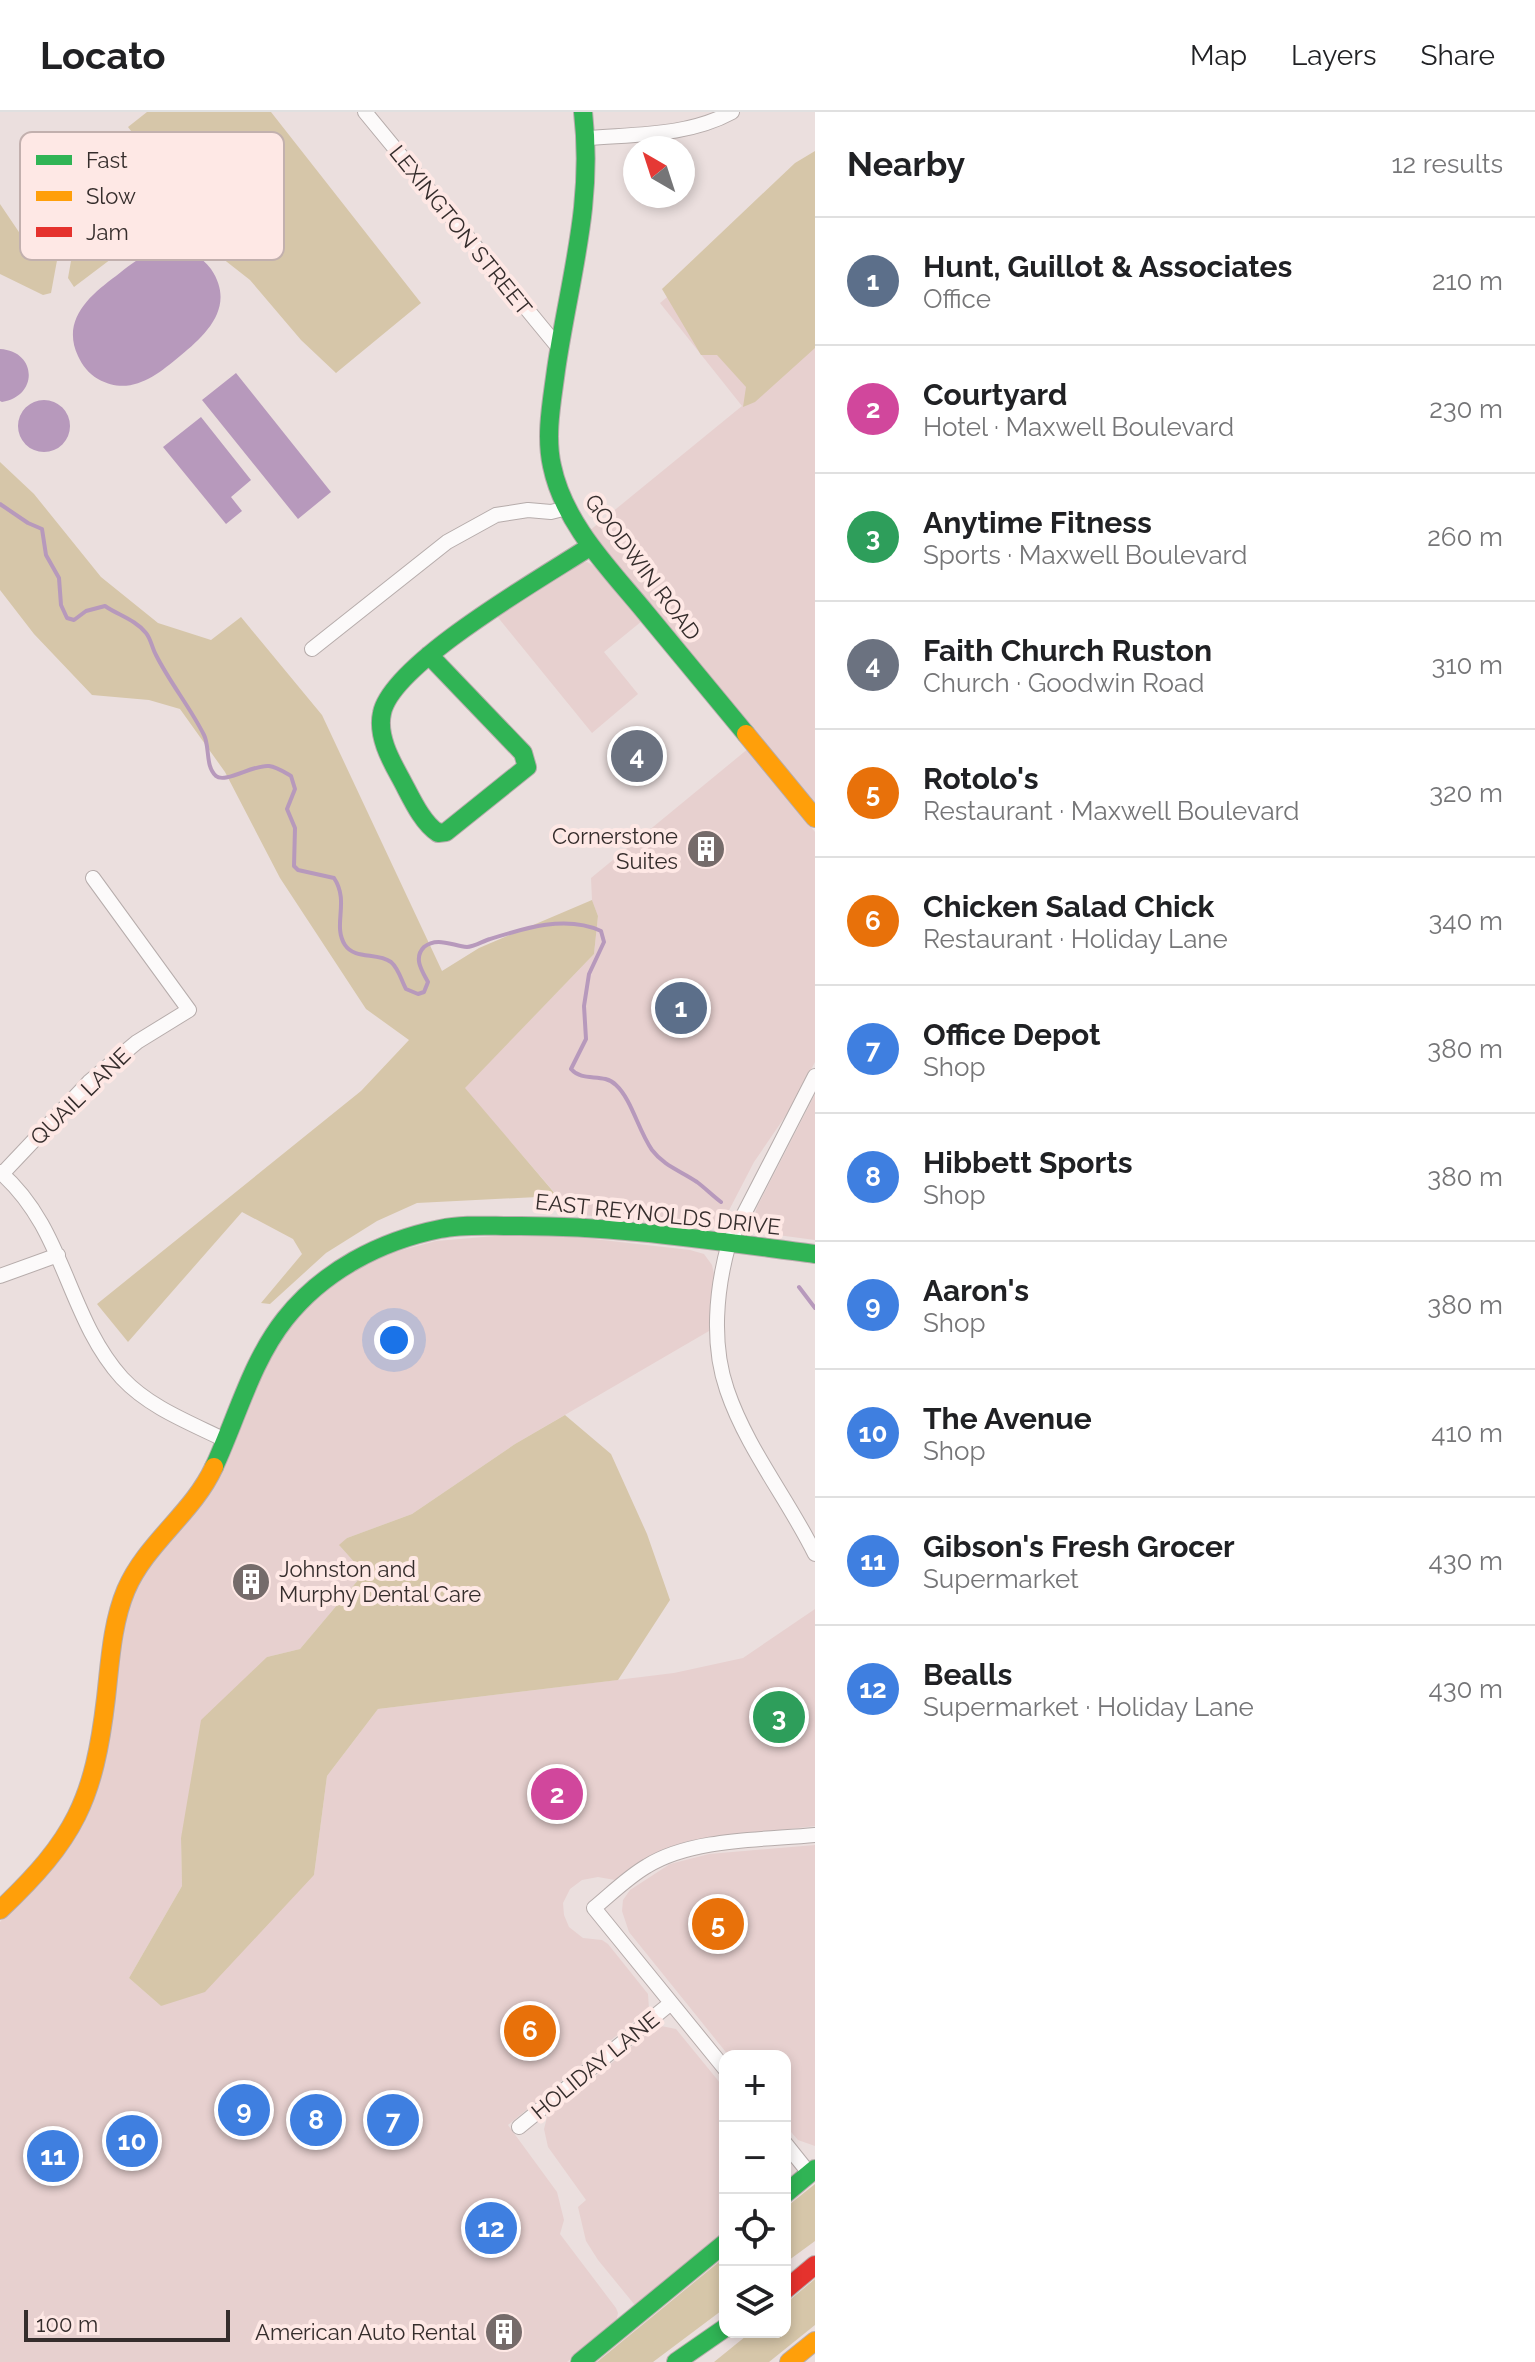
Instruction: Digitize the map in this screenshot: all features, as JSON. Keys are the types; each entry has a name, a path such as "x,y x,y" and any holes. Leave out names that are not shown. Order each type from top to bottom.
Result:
{"main road":[{"name":"GOODWIN ROAD","path":"583,112 588,138 587,194 558,347 548,428 550,461 567,508 591,546 815,818"},
{"path":"429,655 527,760 527,767 446,832 438,833 421,813 380,729 382,712 389,697 429,655 591,546"},
{"name":"EAST REYNOLDS DRIVE","path":"0,1910 57,1851 82,1807 100,1732 113,1637 127,1587 154,1547 205,1486 262,1357 282,1321 309,1292 345,1265 392,1242 442,1228 549,1224 815,1254"},
{"path":"791,2189 812,2171"},
{"path":"580,2362 719,2248"},
{"path":"676,2362 719,2332"},
{"path":"696,2362 726,2338"},
{"path":"790,2362 815,2341"}],"street":[{"name":"LEXINGTON STREET","path":"365,112 558,347"},
{"path":"588,138 683,130 708,124 732,112"},
{"path":"312,649 447,542 496,515 528,510 551,512 567,508"},
{"name":"QUAIL LANE","path":"1,1173 101,1072 137,1042 189,1010 93,878"},
{"path":"815,1076 729,1243 723,1265 717,1319 719,1354 726,1389 743,1428 815,1554"},
{"path":"1,1173 36,1211 90,1328 120,1376 147,1399 227,1441"},
{"path":"0,1276 58,1255"},
{"path":"719,2062 594,1908 647,1865 673,1854 701,1846 815,1835"},
{"name":"HOLIDAY LANE","path":"519,2127 671,2003"},
{"path":"791,2149 812,2171"}],"shaded area":[{"path":"147,112 271,112 421,303 336,373 301,340 250,280 225,260 284,260 284,132 132,132 128,127"},
{"path":"815,151 815,348 755,402 743,407 746,387 717,355 701,355 662,289 795,163"},
{"path":"815,174 815,805 589,531 742,406 660,303"},
{"path":"0,204 20,234 20,260 57,260 51,293 43,295 0,274"},
{"path":"110,260 74,287 68,278 71,261"},
{"path":"202,260 218,282 219,307 208,329 171,363 142,382 121,386 98,379 84,366 78,356 73,331 88,300 136,261"},
{"path":"0,349 21,357 29,374 22,391 2,402 0,401"},
{"path":"236,373 331,492 298,519 202,400"},
{"path":"44,400 62,408 70,426 62,444 44,452 26,444 18,426 26,408"},
{"path":"201,417 251,480 231,497 242,511 226,524 163,447"},
{"path":"0,462 34,494 101,577 158,623 211,640 241,617 322,715 442,971 479,948 592,900 598,916 594,954 465,1088 557,1196 417,1203 377,1221 326,1253 270,1304 261,1303 302,1254 293,1239 242,1212 128,1342 97,1304 361,1091 409,1040 366,1009 280,878 225,772 180,709 149,700 92,695 34,634 0,590"},
{"path":"587,562 596,567 642,621 604,652 638,694 592,733 496,615 579,563"},
{"path":"749,748 815,832 815,1062 793,1105 754,1162 725,1218 716,1226 707,1228 573,1214 464,1088 594,954 598,916 592,900 591,878"},
{"path":"815,1094 815,1240 770,1234 758,1223 755,1214 757,1207"},
{"path":"519,1234 576,1237 704,1254 714,1274 709,1331 515,1444 412,1514 347,1538 340,1546 364,1573 300,1649 267,1657 181,1838 182,1886 129,1978 161,2006 314,1875 327,1776 378,1709 674,1673 743,1658 815,1609 815,1826 688,1841 653,1854 615,1880 598,1877 582,1880 570,1889 563,1903 569,1927 583,1938 602,1940 608,1944 648,1994 649,2009 508,2125 557,2192 564,2220 560,2234 616,2308 616,2323 567,2362 0,2362 0,1922 73,1837 131,1598 149,1566 216,1484 265,1368 290,1325 304,1309 348,1274 387,1254 436,1241"},
{"path":"565,1415 611,1454 647,1534 670,1600 618,1680 378,1709 327,1776 314,1875 205,1992 161,2006 129,1978 182,1886 181,1838 201,1720 267,1657 300,1649 364,1573 339,1545 347,1538 412,1514 515,1444"},
{"path":"815,1845 815,2146 798,2140 791,2132 791,2050 724,2050 629,1932 622,1911 623,1900 630,1890 670,1864 709,1854"},
{"path":"661,2026 676,2029 719,2082 719,2238 634,2304 586,2241 578,2207 586,2200 548,2147 544,2129 551,2113 653,2029"},
{"path":"815,2184 815,2241 791,2259 791,2203"},
{"path":"719,2262 719,2312 653,2362 597,2362"},
{"path":"815,2279 815,2325 769,2362 714,2362 744,2338 791,2338 791,2299"}],"waterway":[{"path":"0,504 42,529 46,555 59,578 61,605 67,618 74,620 86,611 105,606 146,633 204,735 210,767 216,776 226,778 263,766 291,776 295,789 287,809 295,828 294,866 298,870 334,878 341,896 341,937 349,950 391,962 406,989 418,994 424,992 428,982 419,956 424,947 434,942 470,947 517,931 560,924 588,926 601,931 604,942 589,974 584,1006 586,1039 571,1069 581,1076 605,1079 616,1085 657,1156 721,1202"},
{"path":"799,1287 815,1308"}],"traffic: fast":[{"path":"583,112 586,146 583,211 551,406 549,442 552,466 567,507 590,545 746,734"},
{"path":"429,655 523,753 527,767 446,832 438,833 416,808 385,746 381,730 382,713 392,693 412,670 440,646 591,546"},
{"path":"214,1467 263,1353 285,1319 317,1286 335,1273 354,1260 396,1241 458,1226 550,1226 664,1235 815,1254"},
{"path":"791,2189 815,2169"},
{"path":"580,2362 719,2248"},
{"path":"676,2362 719,2332"}],"traffic: slow":[{"path":"746,734 815,818"},
{"path":"0,1910 47,1861 77,1816 95,1764 115,1629 126,1590 145,1557 194,1499 214,1467"},
{"path":"789,2362 815,2341"}],"traffic: jam":[{"path":"791,2285 815,2265"}],"place":[{"name":"Faith Church Ruston","path":"637,756"},
{"name":"Cornerstone Suites","path":"706,849"},
{"name":"Hunt, Guillot & Associates","path":"681,1008"},
{"name":"Johnston and Murphy Dental Care","path":"251,1582"},
{"name":"Anytime Fitness","path":"779,1717"},
{"name":"Courtyard","path":"557,1794"},
{"name":"Rotolo's","path":"718,1924"},
{"name":"Chicken Salad Chick","path":"530,2031"},
{"name":"Aaron's","path":"244,2110"},
{"name":"Hibbett Sports","path":"316,2120"},
{"name":"Office Depot","path":"393,2120"},
{"name":"The Avenue","path":"132,2141"},
{"name":"Gibson's Fresh Grocer","path":"53,2156"},
{"name":"Bealls","path":"491,2228"},
{"name":"American Auto Rental","path":"504,2332"}]}
